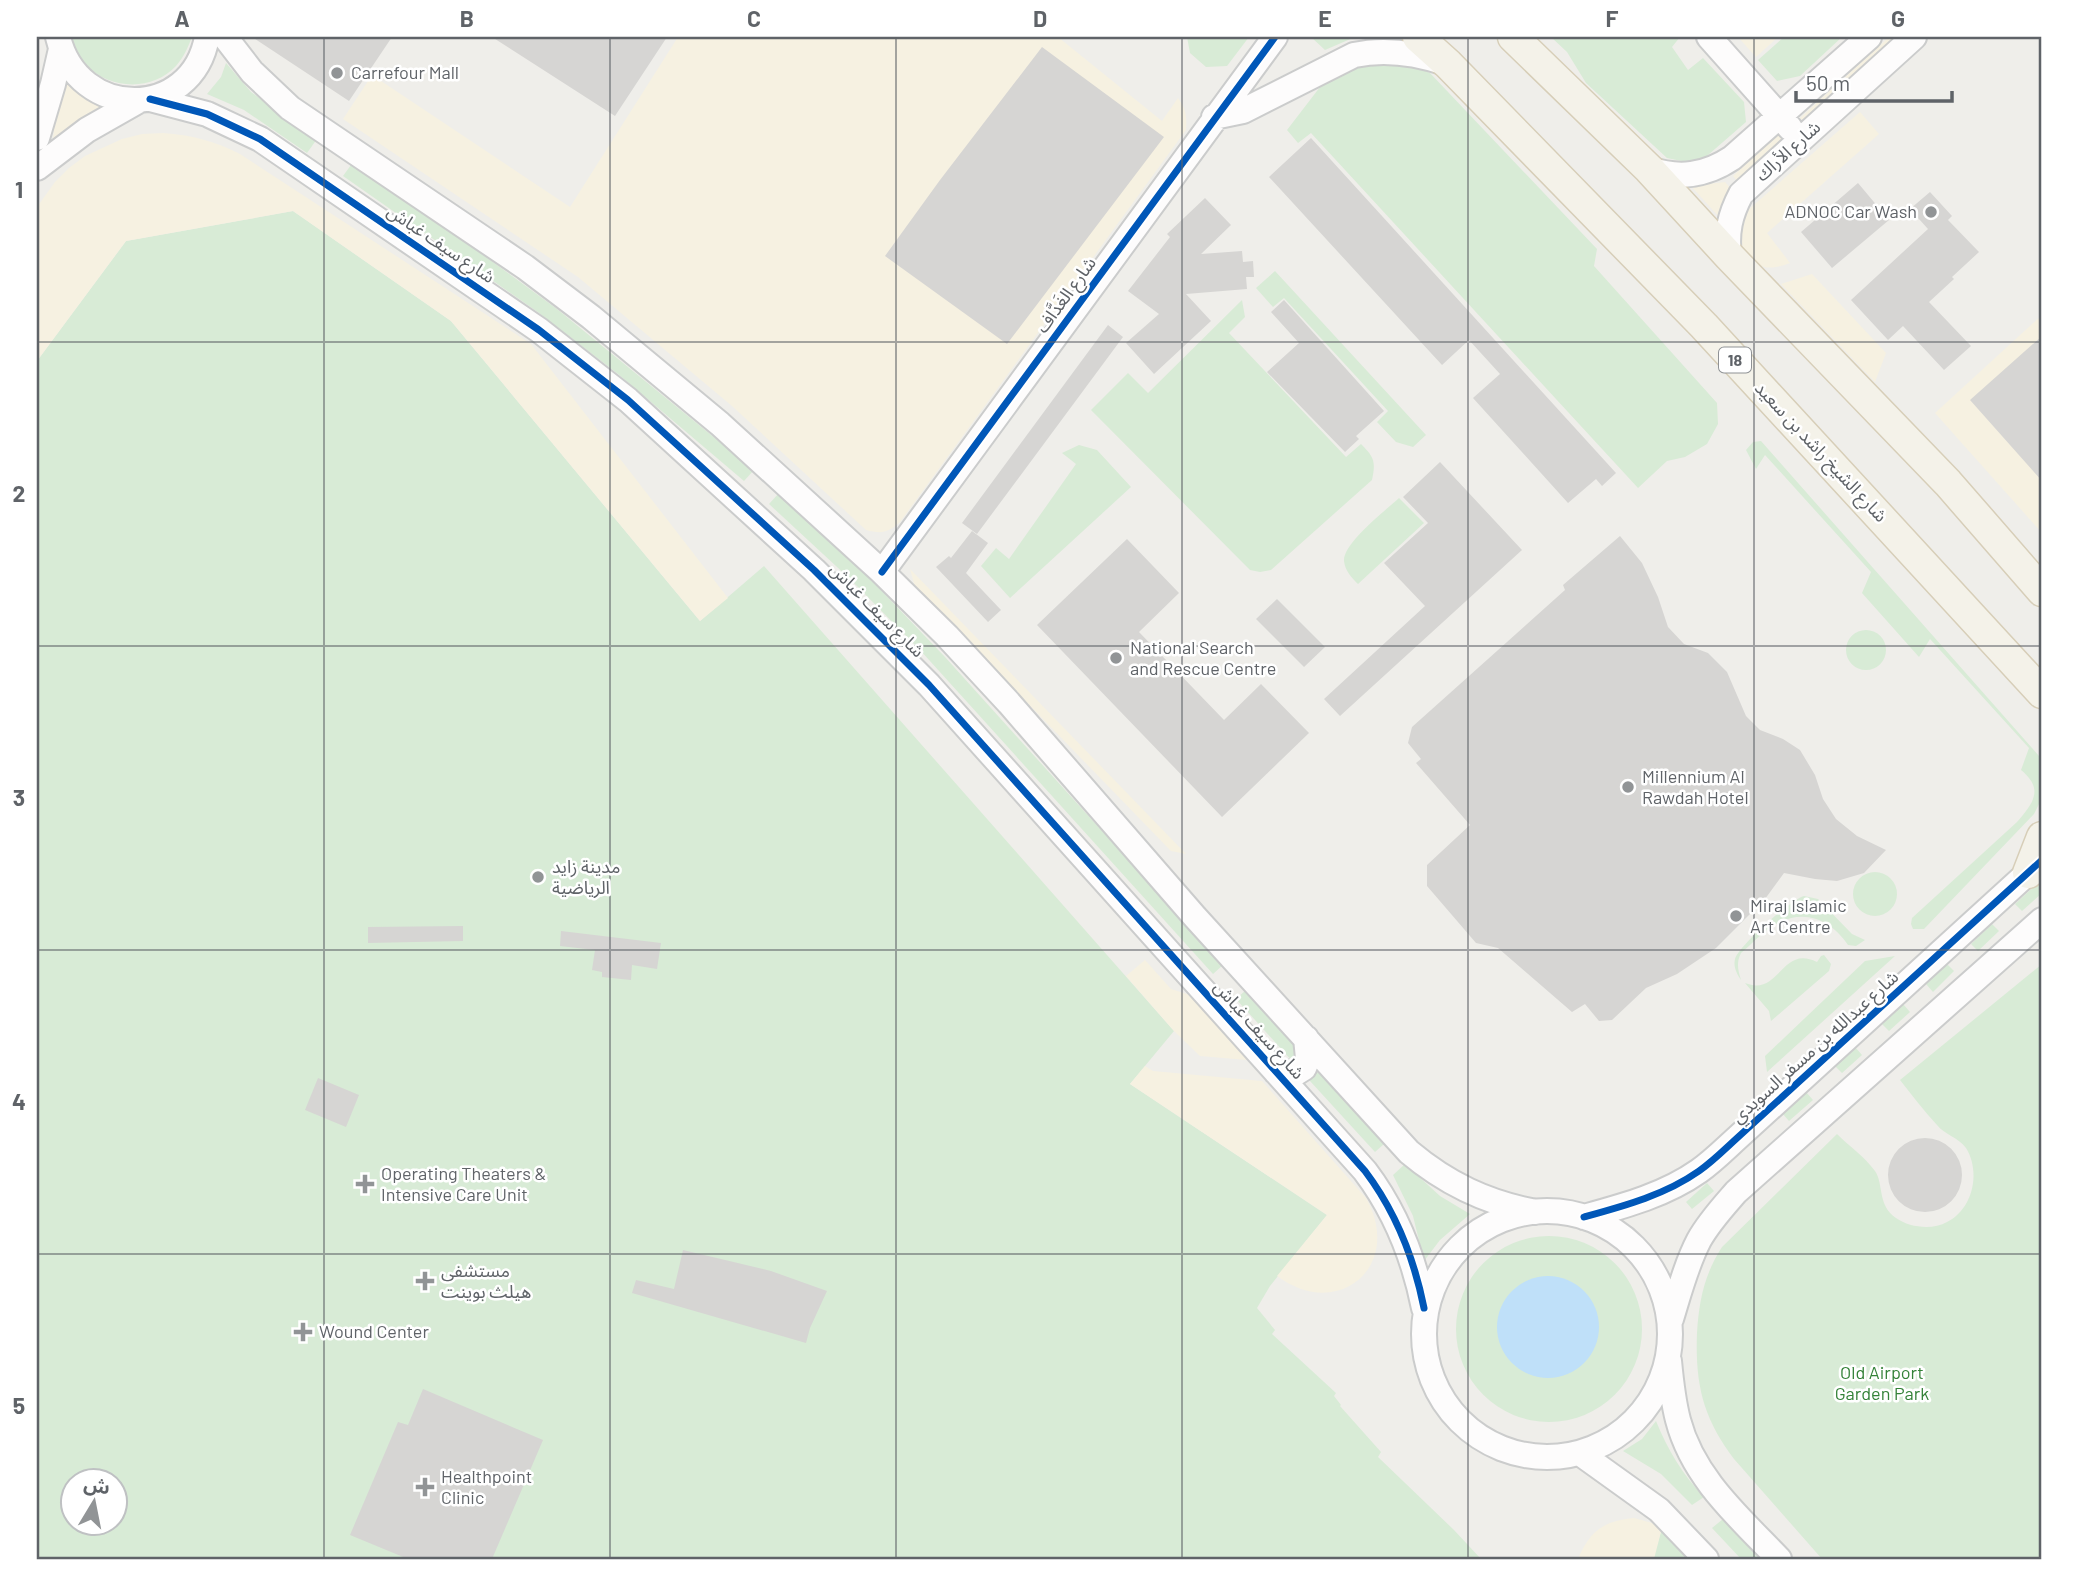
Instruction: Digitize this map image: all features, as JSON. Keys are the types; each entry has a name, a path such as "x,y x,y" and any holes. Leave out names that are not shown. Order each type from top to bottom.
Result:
{"main road":[{"name":"شارع الشيخ راشد بن سعيد","path":"1418,37 1448,64 1704,326 2042,694"},
{"path":"1513,37 1649,169 1948,484 2042,592"},
{"path":"2035,867 2042,837"}],"street":[{"path":"37,168 87,130 173,88 192,71 201,57 207,37"},
{"name":"شارع سيف غباش","path":"225,37 252,72 290,108 525,267 656,369 720,424 882,572 947,636 1409,1152 1457,1186 1489,1201 1535,1212"},
{"name":"شارع الغَدَّاف","path":"882,572 1275,37"},
{"path":"1709,37 1800,139"},
{"name":"شارع الأراك","path":"1649,169 1686,176 1710,170 1732,159 1869,37"},
{"name":"شارع الأراك","path":"1729,256 1728,224 1741,194 1914,37"},
{"path":"37,138 53,84 60,43"},
{"name":"شارع سيف غباش","path":"60,43 70,67 83,82 99,93 118,99 144,100 207,114 260,139 538,330 628,400 785,542 901,656 966,725 1365,1171 1384,1198 1409,1250 1424,1308"},
{"path":"1214,117 1243,111 1354,55 1371,51 1410,53 1448,64"},
{"name":"شارع عبدالله بن مسفر السويدي","path":"1584,1217 1650,1197 1698,1172 2035,867"},
{"path":"1670,1320 1687,1267 1700,1239 1736,1192 2042,920"},
{"path":"1276,1072 1296,1073 1304,1068 1308,1058 1306,1038"},
{"path":"1669,1360 1651,1398 1639,1414 1607,1441 1581,1454 1560,1458 1516,1454 1475,1434 1458,1420 1444,1403 1433,1384 1426,1363 1422,1341 1424,1308 1442,1268 1456,1250 1474,1235 1514,1216 1535,1212 1568,1213 1603,1224 1620,1235 1636,1248 1649,1264 1666,1300 1670,1320 1671,1392 1690,1453 1707,1481 1779,1559"},
{"path":"1581,1454 1659,1510 1706,1559"}],"green space":[{"path":"72,37 192,37 181,59 167,74 156,80 132,84 108,80 97,74 82,60"},
{"path":"1187,37 1249,37 1227,66 1206,67 1190,53"},
{"path":"1311,37 1355,37 1325,50"},
{"path":"1551,37 1680,37 1672,47 1688,70 1703,58 1744,102 1746,122 1700,162 1667,158 1586,83 1567,52"},
{"path":"1784,37 1842,37 1800,76 1777,81 1758,60"},
{"path":"1374,60 1404,62 1430,73 1597,249 1594,266 1717,403 1718,424 1707,444 1685,457 1667,461 1638,488 1311,133 1298,143 1287,130 1330,74"},
{"path":"226,63 251,92 317,139 307,153 244,110 207,94 221,77"},
{"path":"351,165 467,243 557,309 754,470 744,481 618,374 539,313 343,176"},
{"name":"مدينة زايد الرياضية","path":"293,211 451,321 700,621 764,566 1174,1031 1130,1084 1327,1215 1270,1286 1257,1308 1275,1330 1272,1334 1336,1393 1334,1396 1340,1406 1381,1452 1378,1457 1481,1559 37,1559 37,361 126,241"},
{"path":"1275,271 1426,435 1413,447 1396,442 1377,422 1388,411 1284,298 1273,307 1256,288"},
{"path":"1242,300 1245,317 1229,333 1346,457 1361,444 1374,464 1372,480 1271,570 1260,572 1250,570 1091,410 1128,373 1148,393"},
{"path":"1761,441 2039,756 2042,766 2042,798 2034,814 1924,929 1913,929 1912,918 2017,822 2032,802 2032,783 2021,770 2029,748 1930,639 1919,657 1862,593 1871,572 1765,455 1756,469 1746,450 1753,442"},
{"path":"1079,445 1097,450 1131,487 1010,598 981,566 996,548 1009,559 1076,464 1062,453"},
{"path":"779,493 872,581 945,657 1223,965 1213,974 920,650 850,579 769,504"},
{"path":"1399,498 1424,523 1358,584 1351,577 1344,561 1350,545"},
{"path":"1866,630 1874,631 1880,636 1885,642 1885,658 1880,664 1874,669 1866,670 1858,669 1852,664 1847,658 1846,650 1847,642 1852,636 1858,631"},
{"path":"1875,872 1890,879 1897,894 1890,909 1875,916 1860,909 1853,894 1860,879"},
{"path":"2040,881 2042,893 2022,911 2015,904"},
{"path":"1804,896 1818,899 1852,934 1865,940 1856,946 1848,945 1834,929 1816,919 1787,919 1767,930 1741,953 1738,967 1741,980 1735,965 1739,953 1777,914"},
{"path":"1992,924 1999,931 1978,951 1971,944"},
{"path":"1824,955 1831,964 1829,971 1771,1021 1769,1011 1745,983 1766,983 1795,960 1805,958 1817,962"},
{"path":"1895,956 1767,1072 1765,1056 1865,961"},
{"path":"1947,964 1954,971 1933,992 1926,984"},
{"name":"Old Airport Garden Park","path":"2042,964 2042,1559 1822,1559 1734,1459 1708,1415 1700,1384 1697,1351 1703,1288 1722,1247 1837,1134 1875,1171 1883,1201 1896,1218 1915,1226 1928,1227 1941,1225 1956,1216 1972,1189 1971,1158 1963,1144 1940,1128 1900,1080"},
{"path":"1246,990 1300,1049 1293,1062 1236,999"},
{"path":"1903,1004 1910,1012 1889,1031 1882,1024"},
{"path":"1855,1047 1862,1055 1842,1073 1835,1066"},
{"path":"1315,1072 1322,1074 1384,1144 1375,1152 1310,1081 1309,1078"},
{"path":"1806,1092 1813,1100 1789,1121 1782,1113"},
{"path":"1405,1164 1440,1196 1470,1214 1440,1240 1424,1261 1413,1216 1393,1175"},
{"path":"1707,1183 1714,1191 1692,1209 1686,1202"},
{"path":"1549,1236 1585,1243 1601,1251 1615,1263 1627,1277 1635,1293 1642,1329 1635,1365 1627,1381 1615,1395 1601,1407 1585,1415 1549,1422 1513,1415 1497,1407 1483,1395 1471,1381 1463,1365 1456,1329 1463,1293 1471,1277 1483,1263 1497,1251 1513,1243"},
{"path":"1656,1421 1676,1461 1704,1497 1692,1505 1661,1474 1623,1451 1642,1439"},
{"path":"1723,1519 1759,1559 1741,1559 1712,1528"},
{"path":"1662,1528 1689,1559 1653,1559"}],"sand":[{"path":"678,37 1058,37 1162,121 1178,98 1184,109 1186,130 900,522 888,530 866,530 732,406 578,277 343,119 372,75 570,207"},
{"path":"1738,37 1778,37 1756,57"},
{"path":"1889,37 1898,37 1807,120 1799,119"},
{"path":"60,74 83,96 112,110 53,139"},
{"path":"1860,112 1879,134 1767,233 1790,263 1768,268 1757,264 1740,249 1739,218"},
{"path":"1783,131 1788,136 1738,182 1733,176"},
{"path":"163,133 203,139 240,154 531,344 728,598 700,621 451,321 293,211 126,241 37,361 37,207 55,182 85,156 122,139"},
{"path":"1725,182 1731,189 1720,218 1691,186"},
{"path":"1812,274 1886,353 1875,382 1781,284"},
{"path":"2042,315 2042,533 1935,413"},
{"path":"910,569 1186,854 1171,851 915,587"},
{"path":"1145,960 1171,989 1190,995 1247,1060 1200,1056 1174,1031 1126,976"},
{"path":"1145,1066 1153,1071 1262,1081 1366,1198 1376,1222 1377,1245 1371,1264 1359,1279 1342,1289 1322,1293 1300,1289 1277,1276 1327,1215 1130,1084"},
{"path":"1634,1518 1662,1528 1654,1559 1578,1559 1587,1541 1599,1529 1614,1522"}],"water":[{"path":"1548,1276 1568,1279 1591,1298 1596,1307 1599,1327 1596,1347 1577,1370 1568,1375 1548,1378 1528,1375 1505,1356 1500,1347 1497,1327 1500,1307 1519,1284 1528,1279"}],"building":[{"name":"Carrefour Mall","path":"252,37 392,37 349,101"},
{"path":"492,37 667,37 615,116"},
{"path":"1042,47 1164,137 1007,344 885,256"},
{"path":"1311,138 1616,473 1602,486 1596,479 1568,503 1473,398 1500,374 1469,340 1442,365 1269,177"},
{"path":"1858,183 1889,220 1832,268 1801,232"},
{"path":"1930,192 1952,216 1948,220 1979,252 1929,302 1971,346 1944,370 1903,326 1888,340 1851,300 1928,229 1910,209"},
{"path":"1205,198 1231,225 1201,254 1242,251 1243,262 1253,261 1254,277 1246,277 1247,289 1186,294 1211,321 1154,374 1126,343 1159,314 1128,291 1170,237 1167,234"},
{"path":"1284,300 1384,411 1356,436 1359,439 1345,452 1267,372 1299,343 1271,312"},
{"path":"1108,325 1123,337 977,534 962,523"},
{"path":"2042,336 2042,481 1970,400"},
{"path":"1440,462 1522,550 1340,716 1324,699 1425,606 1384,563 1428,523 1403,497"},
{"path":"972,531 988,543 966,573 1001,610 988,622 936,567 949,556 951,558"},
{"name":"Millennium Al Rawdah Hotel","path":"1620,536 1642,563 1668,627 1684,644 1708,653 1727,672 1746,716 1760,730 1783,739 1800,750 1815,775 1823,799 1836,819 1857,836 1886,850 1864,873 1837,881 1784,873 1765,899 1716,948 1677,974 1646,988 1612,1020 1599,1021 1585,1004 1572,1012 1498,948 1476,943 1427,886 1427,865 1470,825 1416,763 1421,759 1408,743 1412,727 1565,590 1563,585"},
{"name":"National Search and Rescue Centre","path":"1127,539 1179,593 1139,632 1224,720 1261,684 1309,733 1222,817 1037,625"},
{"path":"1277,599 1325,647 1304,667 1256,619"},
{"path":"463,926 463,941 368,943 368,927"},
{"path":"561,931 661,943 657,969 632,965 631,980 602,977 602,972 592,970 595,950 560,946"},
{"path":"318,1078 359,1095 346,1127 305,1110"},
{"path":"1925,1138 1946,1144 1956,1154 1962,1175 1956,1196 1946,1206 1925,1212 1904,1206 1894,1196 1888,1175 1894,1154 1904,1144"},
{"path":"683,1250 771,1271 827,1291 806,1343 632,1293 636,1280 674,1289"},
{"path":"423,1389 543,1440 492,1559 408,1559 350,1535 398,1422 408,1425"}],"cycle path":[{"path":"882,572 1275,37"},
{"path":"150,99 207,114 260,139 539,330 628,400 814,570 929,685 1365,1171 1395,1219 1415,1271 1424,1308"},
{"path":"1584,1217 1658,1193 1704,1167 2042,860"}],"place":[{"name":"Carrefour Mall","path":"337,73"},
{"name":"ADNOC Car Wash","path":"1931,212"},
{"name":"National Search and Rescue Centre","path":"1116,658"},
{"name":"Millennium Al Rawdah Hotel","path":"1628,787"},
{"name":"مدينة زايد الرياضية","path":"538,877"},
{"name":"Miraj Islamic Art Centre","path":"1736,916"},
{"name":"Operating Theaters & Intensive Care Unit","path":"365,1184"},
{"name":"مستشفى هيلث بوينت","path":"425,1281"},
{"name":"Wound Center","path":"303,1332"},
{"name":"Healthpoint Clinic","path":"425,1487"}]}
